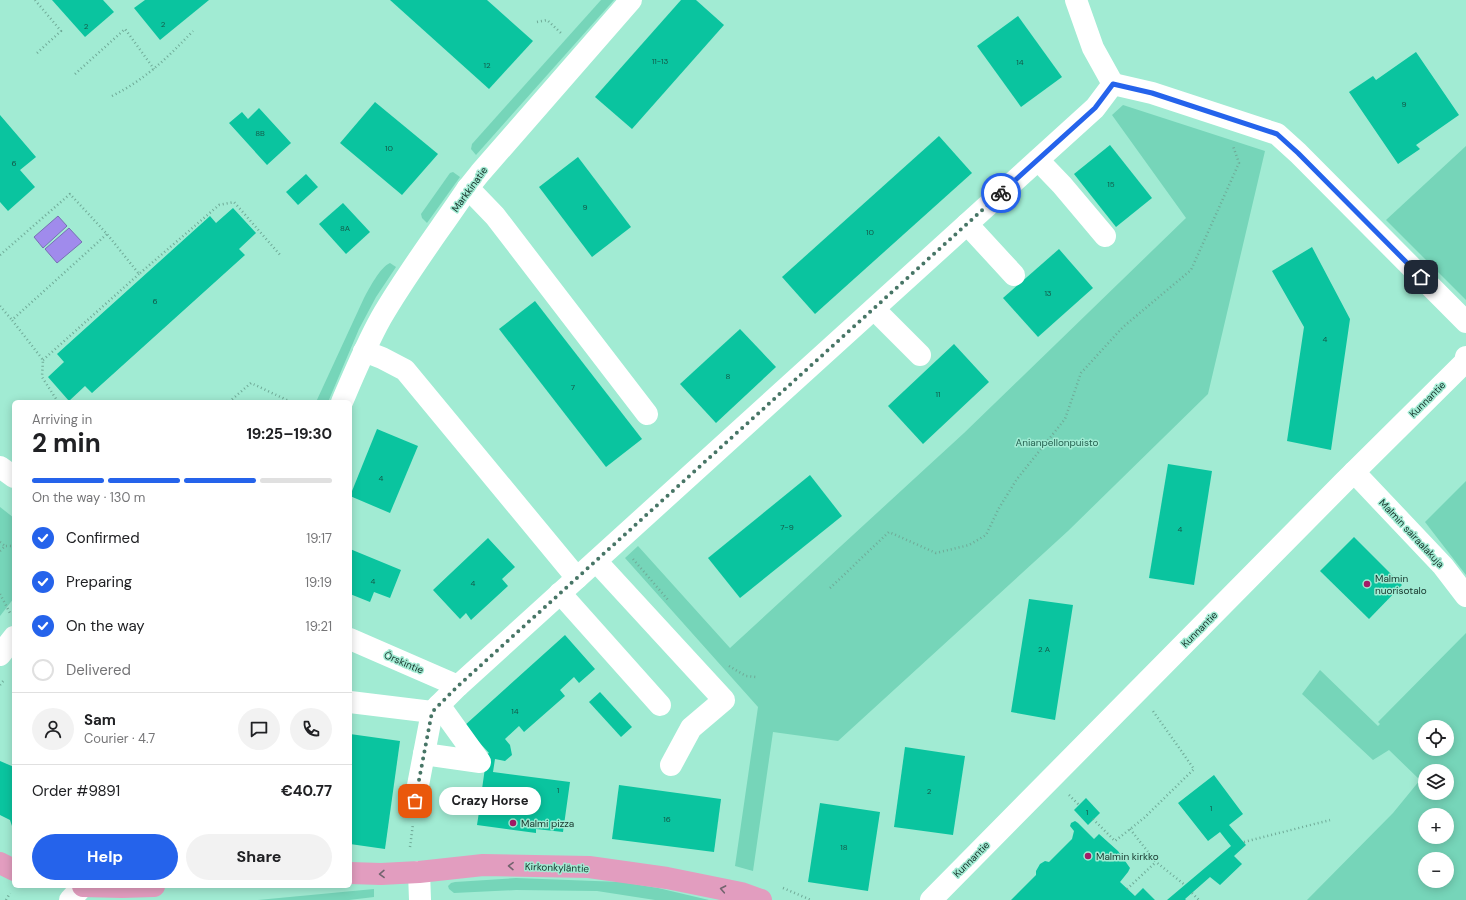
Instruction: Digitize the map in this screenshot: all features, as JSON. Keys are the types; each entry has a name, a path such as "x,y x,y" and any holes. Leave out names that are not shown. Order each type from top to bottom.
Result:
{"main road":[{"path":"0,864 12,869"},
{"name":"Kirkonkyläntie","path":"352,873 381,874 420,872 483,865 590,867 674,879 741,893 761,900"},
{"path":"97,888 119,891 140,888"}],"street":[{"name":"Markkinatie","path":"343,400 364,351 397,292 468,188 631,0"},
{"path":"1076,0 1093,48 1113,84 1152,93 1277,134 1298,153 1466,322"},
{"path":"415,801 435,708 1095,108 1113,84"},
{"path":"1038,160 1062,185 1105,236"},
{"path":"468,188 495,216 647,414"},
{"path":"967,224 1014,275"},
{"path":"874,309 920,355"},
{"path":"364,351 382,358 405,370 577,578"},
{"name":"Kunnantie","path":"931,900 1354,472 1465,362 1466,358"},
{"path":"0,467 12,476"},
{"name":"Malmin sairaalakuja","path":"1354,472 1443,566 1466,596"},
{"path":"596,561 724,700 692,728 671,765"},
{"path":"560,593 660,705"},
{"path":"0,655 12,640"},
{"name":"Örskintie","path":"352,640 458,686"},
{"path":"352,702 435,708 480,762 424,754"},
{"path":"420,872 420,900"},
{"path":"70,900 81,888"}],"path":[{"path":"35,0 61,31 37,52"},
{"path":"537,22 547,20 561,33"},
{"path":"75,74 125,29 154,70"},
{"path":"112,96 124,90 154,70 193,31"},
{"path":"830,588 889,532 936,553 969,545 986,535 999,508 1017,479 1065,419 1081,373 1123,327 1191,270 1239,163 1232,142"},
{"path":"0,255 70,194 107,234 138,274"},
{"path":"43,360 138,274 219,205 234,202 281,256"},
{"path":"12,320 107,234"},
{"path":"0,306 43,360 42,376 57,400"},
{"path":"231,400 251,383 287,400"},
{"path":"617,541 673,604"},
{"path":"0,542 5,546 12,546"},
{"path":"0,551 5,546"},
{"path":"0,594 11,614"},
{"path":"723,662 746,676 756,677"},
{"path":"1093,819 1116,841 1130,830 1194,769 1151,707"},
{"path":"1066,792 1079,805"},
{"path":"1244,842 1330,820"},
{"path":"1130,830 1156,862 1185,885"},
{"path":"1127,889 1156,862"},
{"path":"1192,893 1199,900"}],"green space":[{"path":"601,0 614,0 476,155 471,149 472,144"},
{"name":"Anianpellonpuisto","path":"1123,105 1265,151 1208,394 1068,531 838,741 773,732 753,871 735,866 758,707 625,558 638,546 730,648 964,433 1186,218 1112,115"},
{"path":"1466,146 1466,300 1386,220"},
{"path":"453,172 460,177 427,223 422,218 421,214 450,173"},
{"path":"390,263 396,267 376,297 359,329 329,400 317,400 364,298 379,273 386,265"},
{"path":"1466,481 1466,575 1425,522"},
{"path":"0,507 12,516 12,601 0,616"},
{"path":"1466,633 1466,900 1307,900 1393,813 1418,782 1418,800 1454,800 1454,764 1418,764 1418,778 1389,750 1373,760 1302,694 1320,670 1378,726 1380,724 1378,722"},
{"path":"516,878 621,882 658,888 709,900 655,900 597,891 516,890 454,893 448,886 455,882"},
{"path":"374,889 374,897 349,900 258,900"}],"shaded area":[{"path":"58,216 67,226 43,248 34,237"},
{"path":"69,228 82,242 57,263 45,249"}],"building":[{"path":"52,0 103,0 114,12 85,37"},
{"path":"145,0 209,0 160,40 134,8"},
{"path":"390,0 487,0 533,41 489,89"},
{"path":"681,0 696,0 724,25 632,129 595,97"},
{"path":"1018,16 1062,77 1021,107 977,46"},
{"path":"1416,52 1459,115 1416,145 1420,149 1398,164 1349,92 1373,76 1376,80"},
{"path":"375,102 438,154 402,195 340,143"},
{"path":"259,108 291,143 267,165 229,123 242,112 248,119"},
{"path":"0,115 36,157 20,170 35,187 8,211 0,202"},
{"path":"939,136 972,173 815,314 782,277"},
{"path":"1110,145 1152,198 1116,227 1074,174"},
{"path":"578,157 631,227 592,257 539,187"},
{"path":"306,174 318,187 298,205 286,192"},
{"path":"343,203 370,232 346,254 319,224"},
{"path":"233,208 256,233 239,249 245,255 92,393 85,386 70,400 68,400 48,377 64,362 57,354 210,216 216,223"},
{"path":"1312,247 1350,319 1331,450 1287,441 1304,327 1272,271"},
{"path":"1059,249 1093,288 1038,337 1003,298"},
{"path":"535,301 642,439 606,467 499,329"},
{"path":"740,329 776,367 716,423 680,384"},
{"path":"954,344 989,382 923,444 888,406"},
{"path":"377,429 418,446 390,513 352,497 352,491"},
{"path":"1168,464 1212,471 1194,585 1149,578"},
{"path":"810,475 842,516 740,598 708,558"},
{"path":"1354,537 1402,585 1369,619 1320,571"},
{"path":"488,538 515,567 502,579 508,586 471,620 466,613 460,619 433,590"},
{"path":"352,550 401,570 390,598 374,592 370,602 352,595"},
{"path":"1029,599 1073,605 1055,720 1011,712"},
{"path":"565,635 595,669 579,683 574,677 560,690 565,696 524,732 519,726 505,739 510,745 512,755 505,761 495,759 493,772 570,782 563,832 536,829 536,833 477,825 479,812 472,811 474,795 481,796 487,754 489,753 464,726"},
{"path":"600,692 632,727 621,737 589,702"},
{"path":"352,734 400,741 385,849 352,844"},
{"path":"905,747 965,756 953,835 894,827"},
{"path":"0,761 12,766 12,826 10,820 0,815"},
{"path":"1214,775 1243,814 1229,825 1246,845 1234,856 1242,864 1220,885 1210,877 1185,899 1186,900 1167,900 1231,846 1220,832 1208,841 1178,803"},
{"path":"619,785 721,799 714,852 612,839"},
{"path":"1086,798 1100,813 1088,825 1074,810"},
{"path":"820,803 880,812 868,891 808,882"},
{"name":"Malmin kirkko","path":"1075,821 1094,839 1099,834 1118,851 1130,868 1120,882 1135,896 1143,888 1155,900 1011,900 1036,875 1036,871 1040,864 1045,861 1049,862 1072,839 1074,831 1070,826 1071,823"}],"way so far":[{"path":"415,801 432,712 458,686 1001,193"}],"place":[{"name":"Malmin nuorisotalo","path":"1367,584"},
{"name":"Crazy Horse","path":"415,801"},
{"name":"Malmi pizza","path":"513,823"},
{"name":"Malmin kirkko","path":"1088,856"}],"route":[{"path":"1001,193 1095,108 1113,84 1152,93 1277,134 1298,153 1421,277"}]}
